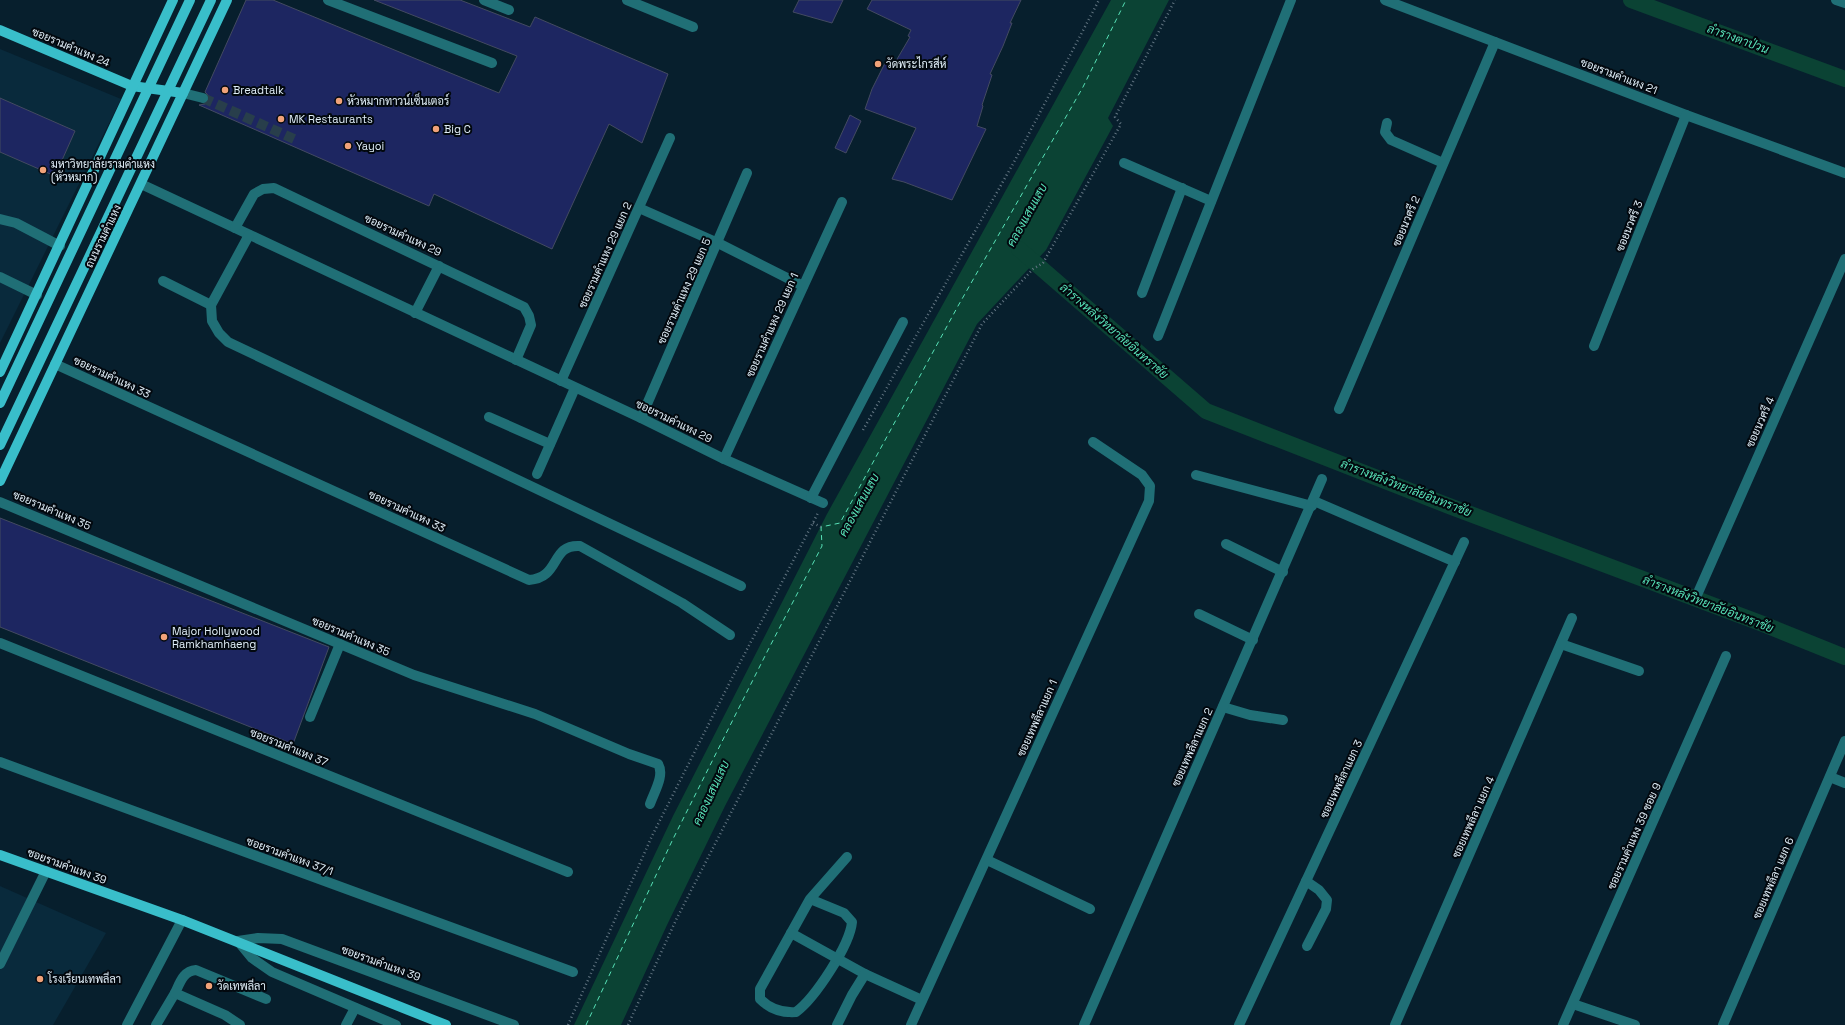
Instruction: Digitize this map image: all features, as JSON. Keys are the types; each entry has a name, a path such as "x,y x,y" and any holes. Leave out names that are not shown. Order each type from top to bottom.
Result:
{"main road":[{"path":"0,372 60,246 132,86 173,0"},
{"name":"ถนนรามคำแหง","path":"0,403 190,0"},
{"name":"ถนนรามคำแหง","path":"0,445 211,0"},
{"name":"ถนนรามคำแหง","path":"0,481 227,0"},
{"name":"ซอยรามคำแหง 24","path":"0,30 132,86 184,93"},
{"name":"ซอยรามคำแหง 39","path":"0,855 238,941 446,1025"}],"street":[{"path":"328,0 492,63"},
{"path":"484,0 509,10"},
{"path":"627,0 693,27"},
{"path":"1158,336 1291,0"},
{"name":"ซอยรามคำแหง 21","path":"1385,0 1686,115 1845,173"},
{"path":"1836,0 1845,3"},
{"name":"ซอยนวศรี 2","path":"1339,409 1495,42"},
{"path":"184,93 203,98"},
{"name":"ซอยนวศรี 3","path":"1594,346 1686,115"},
{"path":"1387,123 1385,132 1391,140 1444,163"},
{"name":"ซอยรามคำแหง 29 แยก 2","path":"561,381 670,138"},
{"path":"1124,163 1211,201"},
{"name":"ซอยรามคำแหง 29 แยก 5","path":"641,418 747,173"},
{"name":"ซอยรามคำแหง 29","path":"141,184 641,418 724,459 823,503"},
{"name":"ซอยรามคำแหง 29","path":"235,228 254,194 262,189 274,188 524,307 529,316 530,325 516,360"},
{"path":"1142,293 1182,188"},
{"name":"ซอยรามคำแหง 29 แยก 1","path":"724,459 842,202"},
{"path":"639,208 718,243 803,286"},
{"path":"0,219 16,223 60,246"},
{"path":"249,235 211,305 212,321 219,333 228,342 740,586"},
{"name":"ซอยนวศรี 4","path":"1697,595 1845,259"},
{"path":"414,313 439,266"},
{"path":"0,277 37,295"},
{"path":"163,281 211,305"},
{"path":"811,498 903,322"},
{"name":"ซอยรามคำแหง 33","path":"55,364 529,580 539,580 550,571 561,552 572,546 580,546 682,603 730,635"},
{"path":"537,474 575,388"},
{"path":"489,417 550,444"},
{"name":"ซอยเทพลีลาแยก 1","path":"911,1025 1149,501 1150,486 1142,474 1093,442"},
{"path":"1196,475 1313,504 1455,562"},
{"name":"ซอยเทพลีลาแยก 2","path":"1084,1025 1313,504 1322,479"},
{"name":"ซอยรามคำแหง 35","path":"0,502 429,681 535,714 629,754 658,764 660,776 650,804"},
{"name":"ซอยเทพลีลาแยก 3","path":"1239,1025 1464,542"},
{"path":"1226,544 1283,572"},
{"path":"1199,614 1253,640"},
{"name":"ซอยเทพลีลา แยก 4","path":"1395,1025 1572,618"},
{"name":"ซอยรามคำแหง 37","path":"0,643 568,872"},
{"path":"310,717 340,644"},
{"path":"1561,644 1639,670"},
{"name":"ซอยรามคำแหง 39 ซอย 9","path":"1563,1025 1726,656"},
{"path":"1223,707 1282,720"},
{"name":"ซอยเทพลีลา แยก 6","path":"1724,1025 1845,741"},
{"name":"ซอยรามคำแหง 37/1","path":"0,762 573,972"},
{"path":"1830,777 1845,783"},
{"path":"810,899 844,913 852,922 851,930 816,994 796,1012 785,1013 766,1005 760,999 760,989 810,899 847,857"},
{"path":"987,860 1090,910"},
{"path":"0,964 46,871"},
{"path":"1306,881 1319,890 1327,900 1326,909 1307,946"},
{"path":"132,1023 182,920"},
{"path":"791,933 865,974 922,1000"},
{"name":"ซอยรามคำแหง 39","path":"238,941 258,938 282,939 514,1025"},
{"name":"ซอยรามคำแหง 39","path":"238,941 252,958 272,972 396,1025"},
{"path":"156,1025 180,981 186,973 196,970 266,999"},
{"path":"837,1025 852,995 865,974"},
{"path":"175,992 225,1015 240,1025"},
{"path":"1573,1004 1635,1025"},
{"path":"346,1025 355,1008"}],"path":[{"path":"628,1025 676,920 982,324 1033,269 1043,263 1121,124 1116,118 1175,0"},
{"path":"813,523 821,527"}],"shaded area":[{"name":"มหาวิทยาลัยรามคำแหง (หัวหมาก)","path":"0,49 121,99 0,343"},
{"name":"โรงเรียนเทพลีลา","path":"0,886 106,933 53,1025 0,1025"}],"water":[{"name":"คลองแสนแสบ","path":"1111,0 1169,0 1108,118 1113,126 1046,250 977,324 725,806 667,925 621,1025 574,1025 673,816 827,514"}],"building":[{"path":"246,0 273,0 499,93 517,56 374,0 460,0 530,27 535,17 668,74 642,143 609,124 552,249 434,194 429,206 199,105 205,104 209,100 209,96 205,92"},
{"path":"799,0 843,0 832,23 793,12"},
{"path":"872,0 1021,0 1010,23 1012,23 990,74 992,75 977,126 986,129 952,200 892,179 916,128 865,109 872,89 885,63 893,66 910,37 908,36 911,30 867,9"},
{"path":"0,98 75,131 55,176 0,152"},
{"path":"850,115 861,121 846,153 835,148"},
{"name":"Major Hollywood Ramkhamhaeng","path":"0,518 329,647 293,744 0,627"}],"waterway":[{"name":"ลำรางตาป่วน","path":"1631,0 1845,79"},
{"name":"ลำรางหลังวิทยาลัยอินทราชัย","path":"1019,249 1206,411 1449,506 1763,624 1845,657"}],"ferry route":[{"path":"586,1025 672,841 822,546 821,527 840,523 958,306 1083,87 1126,0"}],"tunnel":[{"path":"203,98 294,139"}],"place":[{"name":"วัดพระไกรสีห์","path":"878,64"},
{"name":"Breadtalk","path":"225,90"},
{"name":"หัวหมากทาวน์เซ็นเตอร์","path":"339,101"},
{"name":"MK Restaurants","path":"281,119"},
{"name":"Big C","path":"436,129"},
{"name":"Yayoi","path":"348,146"},
{"name":"มหาวิทยาลัยรามคำแหง (หัวหมาก)","path":"43,170"},
{"name":"Major Hollywood Ramkhamhaeng","path":"164,637"},
{"name":"โรงเรียนเทพลีลา","path":"40,979"},
{"name":"วัดเทพลีลา","path":"209,986"}]}
